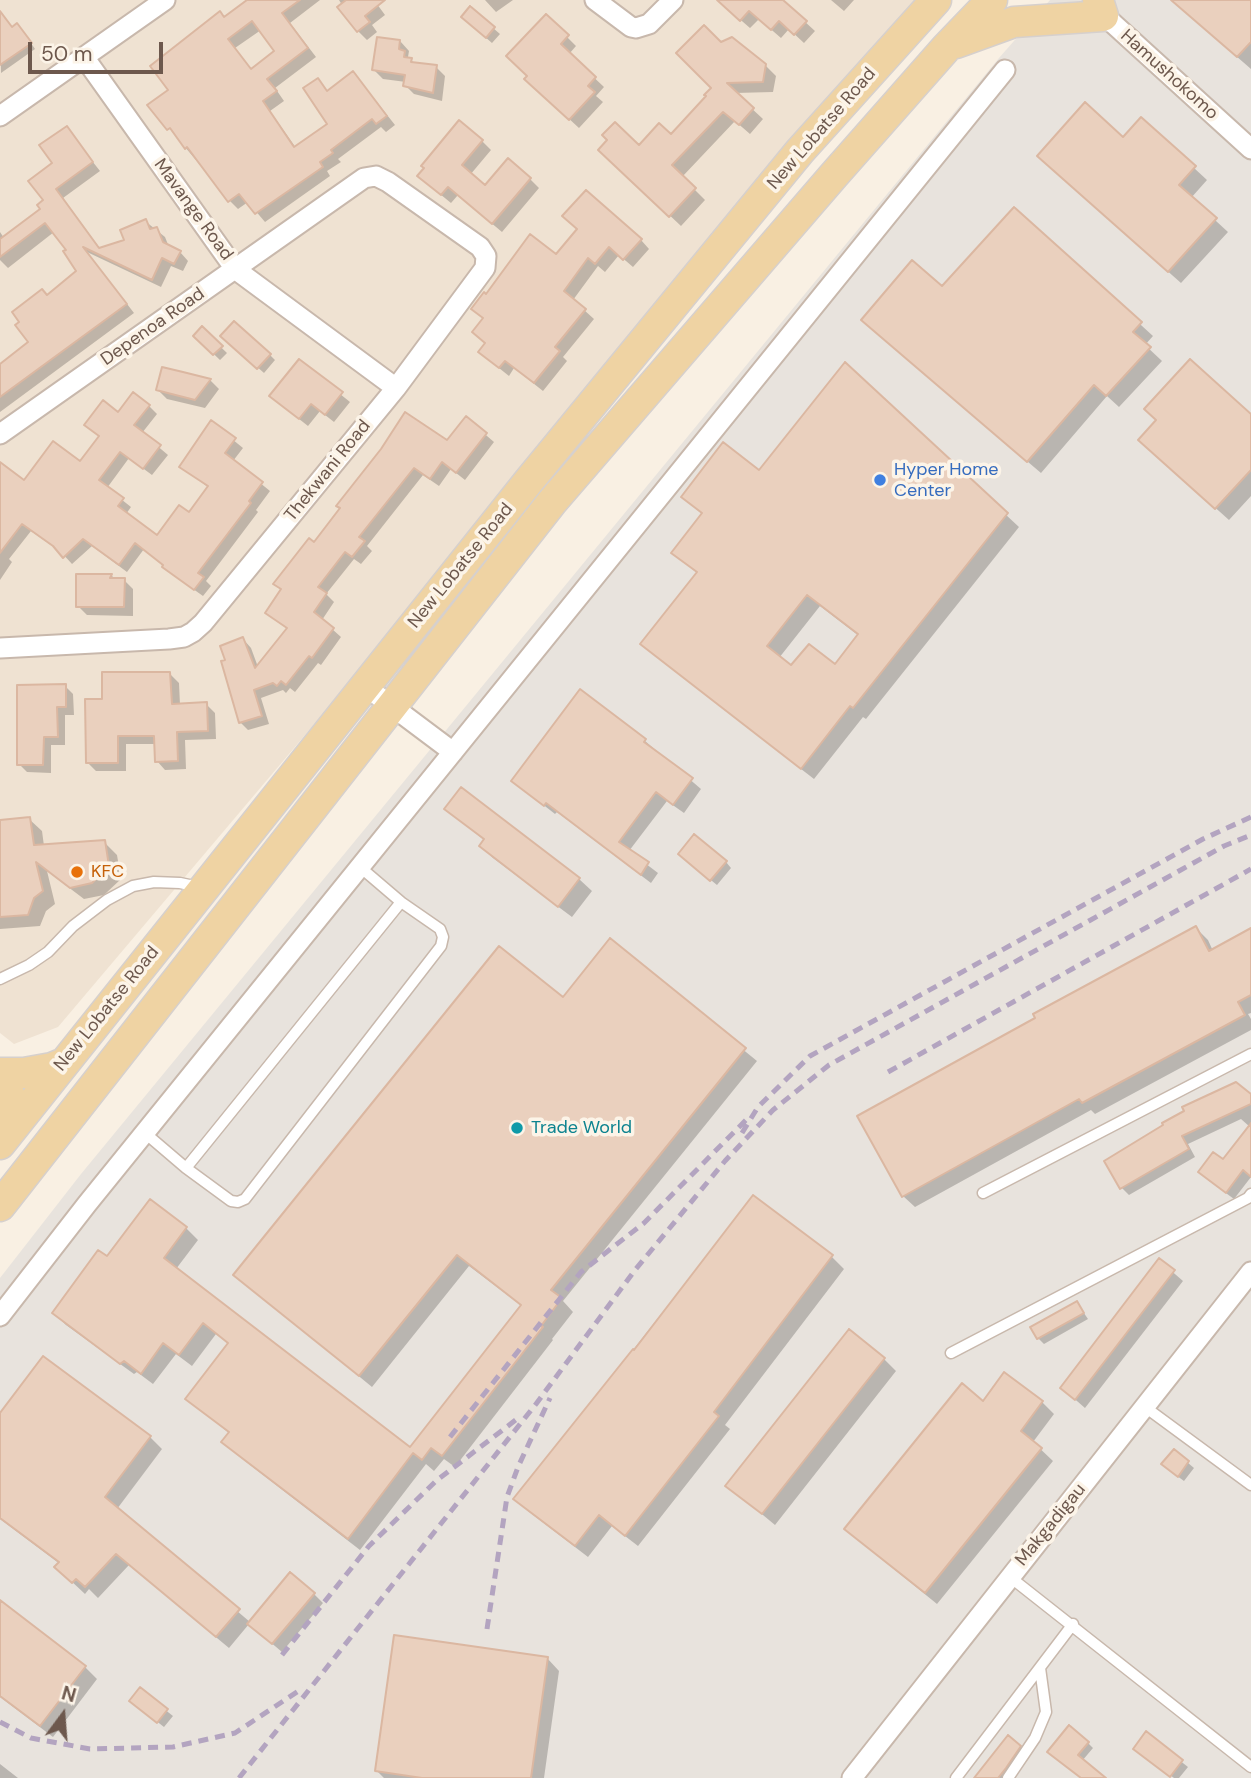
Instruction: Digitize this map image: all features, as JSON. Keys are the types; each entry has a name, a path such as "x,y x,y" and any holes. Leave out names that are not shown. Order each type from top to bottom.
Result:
{"main road":[{"name":"New Lobatse Road","path":"5,1138 528,482 800,151 936,0"},
{"path":"0,1206 552,502 946,48 992,0"},
{"path":"946,48 1014,22 1096,5"},
{"path":"204,888 232,909"},
{"path":"5,1138 12,1113 10,1097 1,1073 24,1073 64,1063"}],"street":[{"path":"0,116 165,0"},
{"path":"595,0 636,28 649,24 673,0"},
{"name":"Hamushokomo","path":"1096,5 1251,149"},
{"name":"Mavange Road","path":"84,57 235,269 396,388"},
{"path":"0,1316 145,1133 1006,70"},
{"name":"Depenoa Road","path":"0,434 363,178 376,176"},
{"name":"Thekwani Road","path":"9,648 169,639 193,632 203,624 396,388 487,262 480,247 376,176"},
{"path":"0,636 9,648"},
{"path":"365,686 453,752"},
{"name":"Makgadigau","path":"852,1778 1251,1272"}],"lane":[{"path":"145,1133 231,1201 245,1199 441,946 443,937 440,929 401,902 360,867"},
{"path":"0,979 48,952 81,919 107,900 133,886 154,882 180,883 204,888"},
{"path":"186,1168 401,902"},
{"path":"983,1193 1251,1054"},
{"path":"951,1353 1248,1198 1251,1194"},
{"path":"1145,1407 1251,1485"},
{"path":"1010,1577 1251,1767"},
{"path":"956,1778 1073,1625"},
{"path":"1008,1778 1035,1738 1046,1712 1040,1668"}],"shaded area":[{"path":"0,0 927,0 58,1027 14,1044 0,1033"},
{"path":"1050,0 1251,0 1251,1778 0,1778 0,1278 81,1174 999,58"}],"building":[{"path":"247,0 300,0 282,13 308,48 267,79 277,91 263,101 294,147 327,124 303,88 318,78 327,91 353,71 387,116 376,124 372,119 331,150 333,153 320,162 323,167 255,214 239,194 228,202 187,147 185,149 170,128 167,130 147,105 168,90 150,66 220,11 224,17","holes":["252,21 274,51 251,69 228,39"]},
{"path":"346,0 385,0 365,16 370,22 357,32 337,7"},
{"path":"717,0 783,0 807,21 794,35 779,21 771,30 749,11 740,21"},
{"path":"1171,0 1251,0 1251,42 1237,57"},
{"path":"470,6 495,27 486,38 461,17"},
{"path":"0,11 12,27 17,23 32,43 0,65"},
{"path":"546,14 569,35 561,44 596,77 588,86 595,92 569,120 524,79 527,76 506,56"},
{"path":"704,25 721,42 732,37 766,64 763,82 727,83 754,108 739,125 723,112 672,165 696,188 669,217 598,150 607,140 602,135 615,122 639,145 659,123 671,134 706,96 704,95 711,88 676,53"},
{"path":"377,37 400,40 399,49 405,51 404,57 412,58 411,62 437,65 433,93 403,86 405,75 372,70"},
{"path":"1085,102 1123,137 1141,117 1196,166 1179,185 1217,218 1168,272 1037,156"},
{"path":"459,120 483,140 462,165 485,185 508,158 531,178 492,224 448,187 441,195 417,176 424,168 421,166"},
{"path":"67,126 93,162 56,189 99,248 124,240 120,230 146,219 150,229 157,227 163,242 181,251 174,264 162,258 152,280 83,247 127,304 0,397 0,364 28,342 15,325 19,322 12,312 42,289 47,295 76,271 63,251 66,250 45,223 0,257 0,239 40,209 37,205 43,200 28,181 52,163 39,145"},
{"path":"586,190 642,239 623,260 609,247 595,264 588,258 564,291 586,309 555,347 560,351 534,383 505,361 499,368 478,352 485,343 472,332 483,318 471,309 484,292 486,294 530,234 556,254 577,229 562,216"},
{"path":"1014,207 1142,322 1133,332 1151,347 1106,396 1094,385 1027,462 861,320 912,260 942,286"},
{"path":"234,321 271,354 257,369 220,336"},
{"path":"202,326 223,346 213,355 193,336"},
{"path":"299,359 343,392 325,415 311,404 299,419 269,396"},
{"path":"1190,359 1251,414 1251,470 1215,509 1138,440 1156,420 1144,409"},
{"path":"845,362 1008,513 801,769 640,644 697,572 671,553 702,513 681,497 723,442 759,470","holes":["807,595 858,634 835,664 809,644 791,665 767,646"]},
{"path":"162,367 211,379 195,400 156,390"},
{"path":"133,392 150,405 134,425 161,445 143,469 120,452 99,480 124,498 118,506 157,535 179,505 189,512 208,486 179,467 211,420 236,438 225,453 263,482 249,501 251,503 198,573 204,577 194,590 135,543 119,565 83,539 63,558 53,546 22,524 0,553 0,462 24,480 53,441 80,461 99,436 84,425 103,400 118,412"},
{"path":"405,412 447,440 466,416 487,433 456,473 442,462 430,479 414,468 359,537 365,541 352,557 345,552 318,587 327,593 314,612 334,628 312,658 309,656 286,685 281,681 277,686 273,683 254,690 262,716 239,723 221,661 225,660 220,646 243,637 255,668 287,628 265,613 281,589 273,584 309,538 314,542 340,508 336,506 381,449"},
{"path":"76,574 112,574 110,578 125,578 124,607 76,607"},
{"path":"102,672 170,672 172,704 207,702 208,731 177,732 178,761 155,762 154,736 118,736 118,763 86,763 85,699 102,699"},
{"path":"66,684 66,707 57,707 58,737 44,737 43,765 17,765 17,685"},
{"path":"580,689 693,778 673,805 656,792 619,842 649,862 641,875 546,803 544,806 511,781"},
{"path":"461,787 580,878 558,907 479,846 484,839 444,809"},
{"path":"30,817 34,845 105,840 109,866 92,883 70,888 36,862 43,891 34,898 28,915 0,917 0,820"},
{"path":"694,834 727,861 710,881 678,854"},
{"path":"1196,926 1209,951 1251,928 1251,995 1238,1002 1245,1015 1082,1103 1079,1099 902,1197 857,1116 1035,1018 1033,1014"},
{"name":"Trade World","path":"610,938 746,1048 551,1290 562,1298 541,1326 543,1327 442,1456 431,1448 422,1460 413,1453 348,1539 221,1442 229,1432 185,1399 228,1343 203,1323 179,1355 163,1343 141,1374 124,1361 120,1364 52,1313 98,1250 107,1256 150,1199 187,1227 164,1258 410,1447 521,1305 457,1255 359,1376 233,1275 499,946 563,997"},
{"path":"1236,1082 1251,1094 1251,1104 1182,1136 1189,1149 1120,1189 1104,1161 1184,1111 1182,1107"},
{"path":"1251,1123 1251,1177 1243,1170 1226,1193 1198,1172 1213,1152 1223,1159"},
{"path":"753,1195 833,1255 714,1412 719,1416 625,1536 599,1515 575,1546 513,1499 634,1350"},
{"path":"1159,1258 1175,1270 1075,1400 1060,1388"},
{"path":"1077,1301 1084,1313 1037,1339 1030,1327"},
{"path":"849,1329 885,1358 762,1514 725,1486"},
{"path":"43,1356 151,1436 105,1497 240,1609 216,1637 116,1554 85,1587 76,1579 72,1583 54,1567 59,1562 0,1518 0,1413"},
{"path":"1004,1372 1043,1401 1021,1431 1042,1448 925,1593 844,1529 962,1383 983,1401"},
{"path":"1174,1449 1189,1461 1178,1477 1161,1464"},
{"path":"290,1572 315,1593 272,1644 247,1624"},
{"path":"0,1600 86,1666 40,1726 0,1696"},
{"path":"394,1635 548,1657 531,1778 422,1778 375,1771"},
{"path":"140,1687 168,1709 157,1723 129,1701"},
{"path":"1069,1725 1089,1742 1078,1755 1106,1778 1081,1778 1047,1752"},
{"path":"1146,1731 1183,1760 1170,1777 1133,1749"},
{"path":"1008,1735 1021,1746 1006,1768 998,1778 974,1778"}],"railway":[{"path":"742,1133 758,1107 810,1056 1203,839 1251,817"},
{"path":"239,1778 536,1404 635,1270 725,1161 773,1110 829,1065 1224,846 1251,835"},
{"path":"888,1072 1251,869"},
{"path":"450,1437 581,1272 644,1223 746,1120"},
{"path":"487,1629 507,1497 550,1398"},
{"path":"282,1655 369,1546 436,1481 517,1419"},
{"path":"0,1722 31,1738 90,1749 173,1747 235,1733 303,1688"}],"place":[{"name":"Hyper Home Center","path":"880,480"},
{"name":"KFC","path":"77,872"},
{"name":"Trade World","path":"517,1128"}]}
